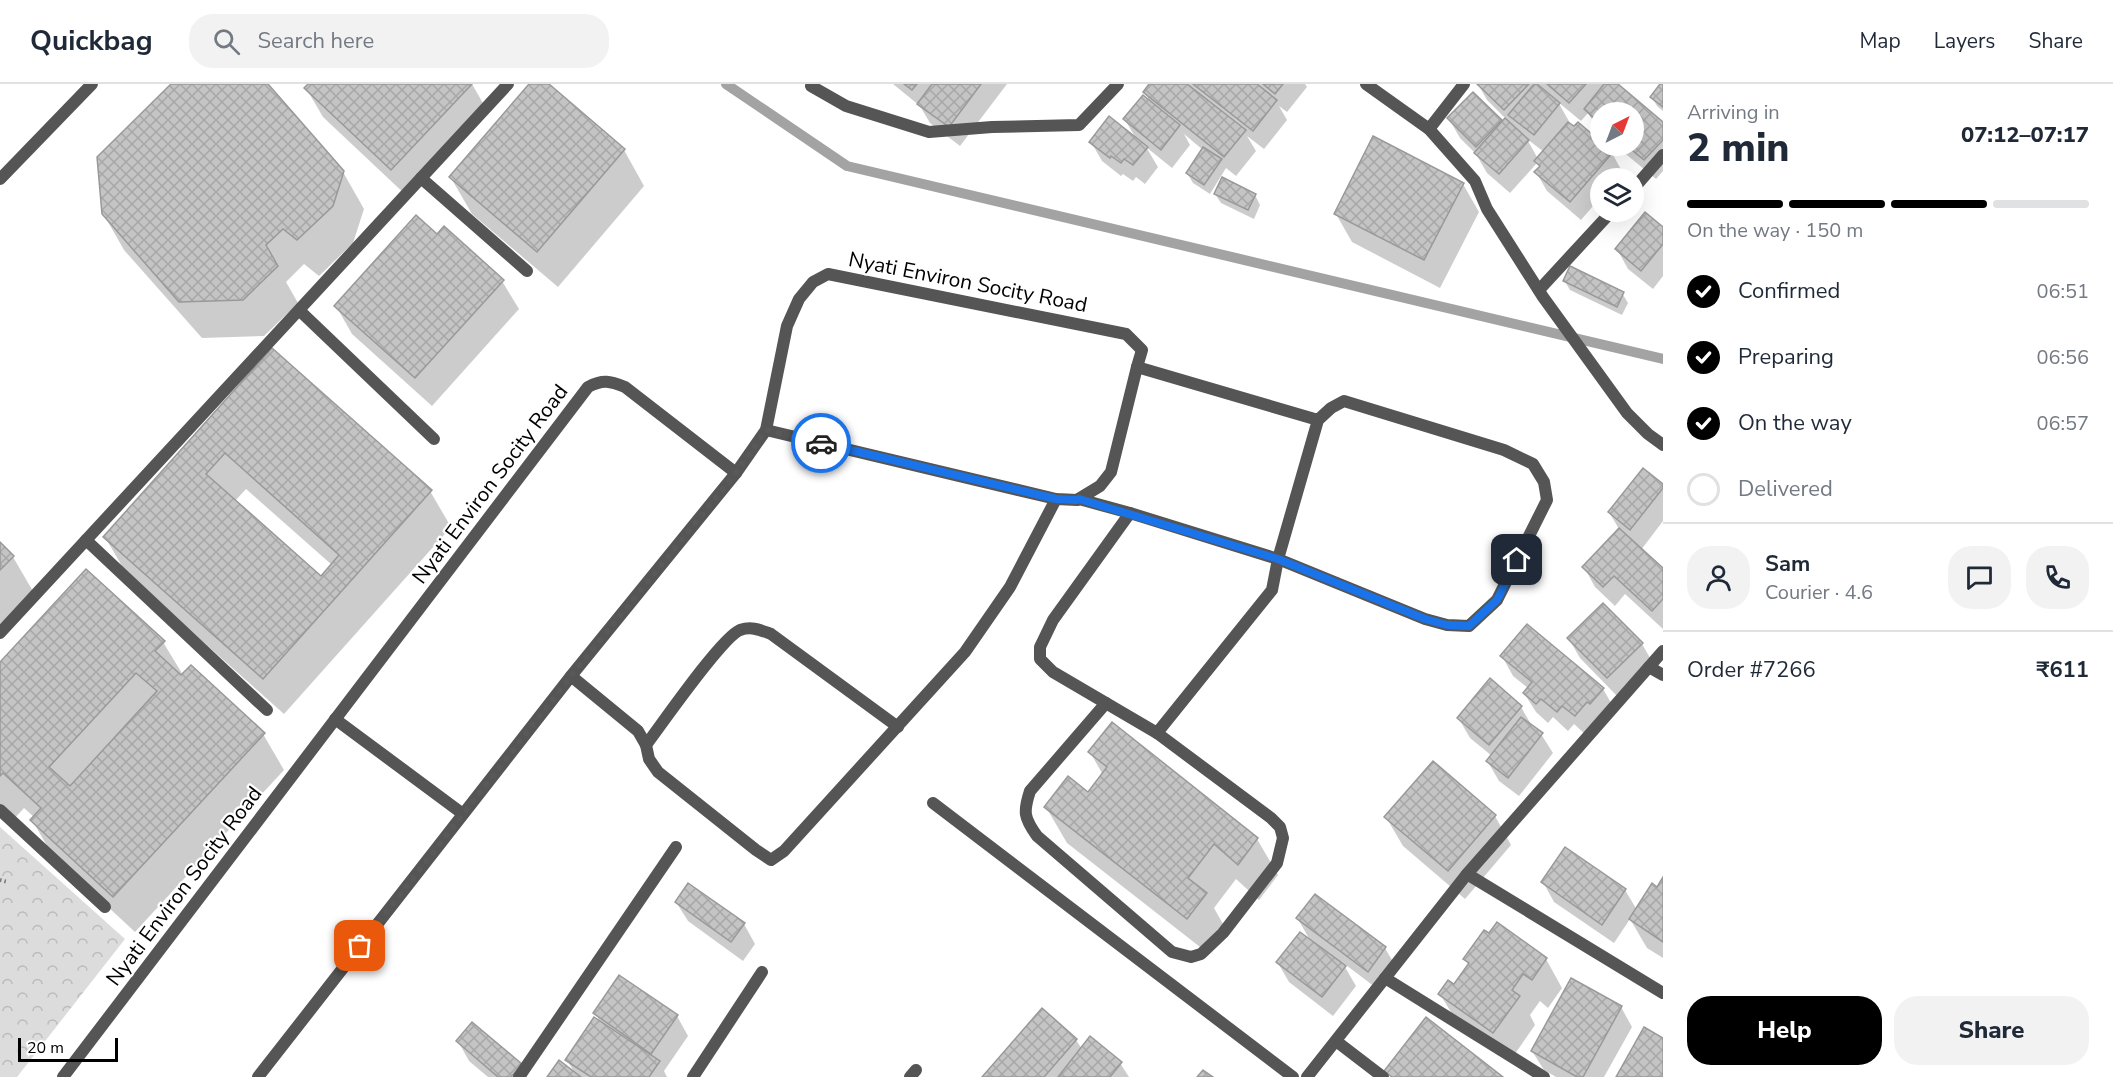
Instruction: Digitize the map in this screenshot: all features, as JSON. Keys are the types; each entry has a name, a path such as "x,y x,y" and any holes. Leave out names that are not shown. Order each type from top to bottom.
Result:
{"street":[{"path":"0,179 92,84"},
{"path":"0,633 508,84"},
{"path":"813,85 846,106 929,132 992,127 1079,125 1118,84"},
{"path":"1366,84 1429,129 1475,181 1487,209 1541,294 1627,413 1663,445"},
{"path":"1429,129 1464,84"},
{"path":"1644,177 1663,155"},
{"path":"421,178 527,271"},
{"path":"1541,294 1602,222"},
{"name":"Nyati Environ Socity Road","path":"258,1077 571,676 736,473 766,430 787,326 799,299 813,282 828,274 1126,334 1142,350 1111,472 1100,486 1079,499"},
{"path":"300,310 434,439"},
{"path":"1137,367 1318,420"},
{"name":"Nyati Environ Socity Road","path":"63,1077 588,387 599,381 610,381 625,387 736,473"},
{"path":"766,430 1056,499 1079,499 1130,513 1278,559 1425,619 1447,625 1469,626 1497,600 1547,500 1544,482 1533,464 1504,450 1344,401 1331,408 1318,420 1278,559 1272,590 1157,733"},
{"path":"571,676 638,731 646,745 649,759 658,772 771,860 784,851 965,652 1010,587 1056,499"},
{"path":"1106,704 1030,791 1025,807 1026,822 1037,836 1172,952 1191,957 1201,954 1230,924 1277,863 1283,838 1280,827 1157,733 1053,672 1040,659 1040,647 1053,620 1130,513"},
{"path":"86,540 267,710"},
{"path":"646,745 722,646 738,631 752,627 771,634 898,727"},
{"path":"1307,1077 1467,874 1663,651"},
{"path":"1649,667 1663,675"},
{"path":"335,719 463,814"},
{"path":"933,803 1293,1077"},
{"path":"0,810 105,907"},
{"path":"519,1077 676,847"},
{"path":"1467,874 1663,993"},
{"path":"693,1077 762,972"},
{"path":"1385,978 1544,1077"},
{"path":"1336,1041 1383,1077"}],"path":[{"path":"0,880 8,882"}],"green space":[{"path":"0,827 125,939 17,1077 0,1077"}],"building":[{"path":"171,84 268,84 344,171 333,206 297,240 283,229 266,245 278,266 243,300 179,302 102,214 97,157"},
{"path":"308,84 472,84 391,170 304,88"},
{"path":"529,84 549,84 625,149 537,252 449,177"},
{"path":"904,84 917,84 912,90"},
{"path":"932,84 981,84 949,127 917,104"},
{"path":"1149,84 1187,84 1246,130 1224,157 1143,92"},
{"path":"1193,84 1257,84 1277,100 1253,131"},
{"path":"1263,84 1283,84 1275,94"},
{"path":"1477,84 1529,84 1504,110"},
{"path":"1534,84 1560,103 1534,135 1508,115"},
{"path":"1547,84 1586,84 1569,103"},
{"path":"1604,84 1618,84 1639,102 1590,102 1590,115 1584,109"},
{"path":"1660,84 1663,84 1663,107 1650,97"},
{"path":"1473,92 1502,120 1476,147 1447,118"},
{"path":"1143,95 1180,125 1161,150 1123,119"},
{"path":"1644,106 1663,122 1663,140 1644,160 1639,156 1644,156"},
{"path":"1109,116 1148,147 1133,165 1124,159 1121,163 1111,156 1110,158 1089,142"},
{"path":"1505,118 1529,140 1499,174 1474,153"},
{"path":"1568,122 1574,126 1578,122 1590,132 1590,156 1610,156 1599,168 1590,168 1590,179 1570,202 1534,172 1540,166 1534,161"},
{"path":"1373,136 1464,183 1424,260 1334,214"},
{"path":"1203,147 1222,159 1204,185 1186,173"},
{"path":"1222,177 1256,194 1248,210 1214,194"},
{"path":"1644,213 1663,227 1663,244 1641,271 1615,249 1637,222 1644,222"},
{"path":"416,215 437,234 444,226 504,280 415,378 334,306"},
{"path":"1570,266 1624,292 1617,307 1563,281"},
{"path":"272,348 432,490 263,679 103,537","holes":["225,453 339,555 321,576 206,474"]},
{"path":"1643,468 1663,484 1663,488 1630,530 1608,512"},
{"path":"1619,528 1663,568 1663,599 1652,611 1614,576 1603,587 1582,567"},
{"path":"0,542 14,556 0,570"},
{"path":"86,569 165,641 155,651 181,675 191,665 265,733 113,897 30,820 41,808 3,773 0,776 0,662","holes":["136,673 157,691 70,786 49,767"]},
{"path":"1603,603 1643,643 1607,678 1567,638"},
{"path":"1527,624 1604,688 1575,716 1562,706 1557,712 1541,699 1536,704 1523,693 1532,682 1500,656"},
{"path":"1490,678 1522,706 1489,745 1457,718"},
{"path":"1521,717 1543,733 1508,778 1486,761"},
{"path":"1112,722 1258,838 1238,865 1214,844 1188,878 1207,893 1187,919 1044,807 1068,776 1088,792 1107,767 1088,752"},
{"path":"1433,761 1496,815 1448,871 1384,817"},
{"path":"1565,847 1626,889 1602,925 1541,882"},
{"path":"1663,877 1663,942 1629,919 1652,883 1657,887"},
{"path":"688,883 745,923 731,942 675,902"},
{"path":"1315,894 1386,947 1368,972 1296,918"},
{"path":"1497,922 1547,958 1532,980 1523,974 1512,990 1520,996 1493,1033 1438,994 1448,980 1454,984 1469,963 1463,959 1484,930 1489,933"},
{"path":"1300,932 1346,966 1322,997 1276,962"},
{"path":"619,975 678,1015 651,1054 593,1013"},
{"path":"1571,978 1622,1006 1583,1077 1577,1077 1531,1051"},
{"path":"1042,1008 1077,1039 1044,1077 982,1077"},
{"path":"594,1017 660,1061 649,1077 591,1077 565,1060"},
{"path":"1426,1017 1503,1077 1392,1077 1384,1071"},
{"path":"472,1022 522,1064 511,1077 498,1077 456,1041"},
{"path":"1644,1027 1663,1038 1663,1077 1616,1077"},
{"path":"1090,1036 1122,1062 1110,1077 1058,1077"},
{"path":"559,1060 581,1077 547,1077"},
{"path":"1203,1070 1213,1077 1197,1077"}],"waterway":[{"path":"726,84 847,166 1663,359"}],"way so far":[{"path":"360,946 571,676 736,473 766,430 821,443"}],"route":[{"path":"821,443 1056,499 1079,499 1130,513 1278,559 1425,619 1447,625 1469,626 1484,614 1497,600 1517,560"}]}
